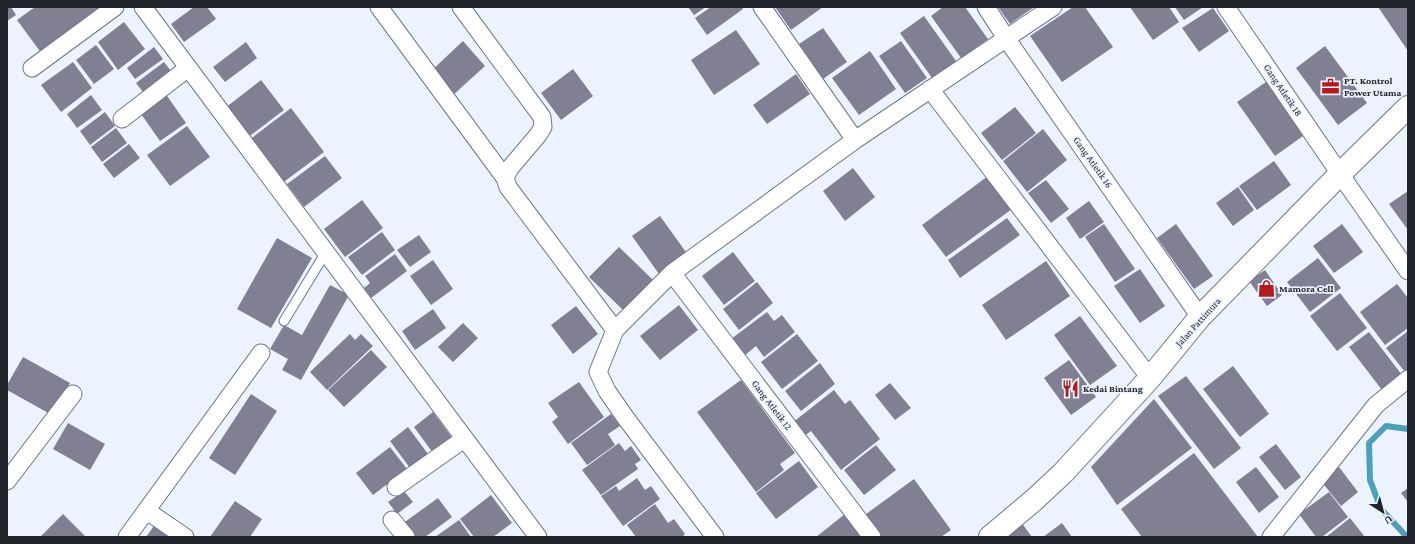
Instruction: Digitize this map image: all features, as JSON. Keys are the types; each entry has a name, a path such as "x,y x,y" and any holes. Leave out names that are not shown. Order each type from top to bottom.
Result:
{"street":[{"path":"32,68 115,7"},
{"path":"143,7 538,537"},
{"path":"379,7 505,178 508,187 615,330"},
{"path":"461,7 542,118 543,128 541,132 510,168 505,178"},
{"path":"762,7 855,140"},
{"name":"Gang Atletik 16","path":"986,7 1200,317"},
{"path":"715,537 607,391 598,372 615,330 672,273 855,140 1053,7"},
{"name":"Gang Atletik 18","path":"1226,7 1408,271"},
{"path":"122,119 188,68"},
{"path":"930,89 1150,378"},
{"name":"Jalan Pattimura","path":"990,537 1063,473 1150,378 1200,317 1408,107"},
{"name":"Gang Atletik 12","path":"672,273 872,537"},
{"path":"127,537 260,353"},
{"path":"1281,533 1376,405 1408,379"},
{"path":"7,481 73,394"},
{"path":"396,487 464,439"},
{"path":"147,511 185,537"},
{"path":"392,520 406,537"}],"lane":[{"path":"284,321 326,252"}],"building":[{"path":"7,7 11,7 16,15 7,21"},
{"path":"35,7 105,7 42,54 17,20"},
{"path":"194,7 207,7 216,19 184,42 171,24"},
{"path":"688,7 706,7 694,15"},
{"path":"711,7 742,7 743,9 707,35 695,18"},
{"path":"775,7 823,7 791,30"},
{"path":"943,7 965,7 988,39 961,58 931,16"},
{"path":"998,7 1034,7 1010,24"},
{"path":"1073,7 1085,7 1113,47 1062,82 1030,36"},
{"path":"1130,7 1169,7 1179,22 1153,40"},
{"path":"1175,7 1203,7 1184,20"},
{"path":"1378,7 1408,7 1408,51"},
{"path":"1213,8 1229,31 1199,52 1182,28"},
{"path":"924,16 956,61 932,78 900,33"},
{"path":"124,22 145,49 118,70 98,42"},
{"path":"823,28 847,62 823,79 799,44"},
{"path":"736,30 760,64 714,95 691,60"},
{"path":"463,41 485,66 452,96 430,72"},
{"path":"901,41 927,78 905,93 879,56"},
{"path":"246,42 257,58 225,82 213,67"},
{"path":"96,45 114,69 94,84 76,60"},
{"name":"PT. Kontrol Power Utama","path":"1325,46 1367,103 1338,125 1296,68"},
{"path":"154,47 163,59 135,79 127,68"},
{"path":"870,51 896,89 859,115 832,78"},
{"path":"73,62 92,88 61,112 41,85"},
{"path":"164,62 174,75 146,96 136,83"},
{"path":"573,69 593,96 561,120 541,93"},
{"path":"796,74 810,94 767,124 753,105"},
{"path":"261,80 284,110 247,138 225,108"},
{"path":"1266,82 1303,136 1275,156 1237,102"},
{"path":"165,93 186,123 160,141 139,111"},
{"path":"91,95 102,110 77,128 67,114"},
{"path":"1015,107 1036,133 1002,160 981,133"},
{"path":"291,108 324,152 281,184 249,140"},
{"path":"105,112 115,126 90,145 80,131"},
{"path":"187,126 210,157 170,186 147,155"},
{"path":"116,128 127,143 102,162 91,147"},
{"path":"1043,129 1067,160 1027,192 1003,161"},
{"path":"129,144 140,158 114,178 103,164"},
{"path":"325,156 342,178 304,207 287,184"},
{"path":"1274,161 1291,185 1257,210 1239,186"},
{"path":"853,168 875,197 845,221 823,191"},
{"path":"988,176 1012,209 946,257 922,225"},
{"path":"1046,180 1069,209 1051,223 1028,193"},
{"path":"1238,187 1254,210 1233,226 1216,203"},
{"path":"1408,191 1408,230 1389,204"},
{"path":"362,200 383,228 345,257 324,229"},
{"path":"1089,201 1104,222 1080,239 1066,218"},
{"path":"660,216 688,255 659,274 632,236"},
{"path":"1007,218 1020,235 960,278 948,260"},
{"path":"1104,224 1135,269 1115,282 1085,237"},
{"path":"1176,224 1213,276 1194,289 1157,238"},
{"path":"1342,224 1363,252 1334,273 1313,246"},
{"path":"382,232 395,250 362,275 348,257"},
{"path":"419,235 431,252 410,267 397,250"},
{"path":"277,238 312,258 271,328 237,309"},
{"path":"619,247 653,280 623,310 589,277"},
{"path":"733,252 755,281 724,305 702,276"},
{"path":"395,254 407,271 371,298 364,288 370,283 365,276"},
{"path":"1318,258 1341,288 1310,312 1287,282"},
{"path":"433,260 453,289 431,305 410,276"},
{"path":"1046,261 1070,296 1006,340 982,305"},
{"path":"1140,269 1165,306 1140,323 1114,286"},
{"name":"Mamora Cell","path":"1265,270 1282,295 1267,306 1249,281"},
{"path":"757,282 773,303 739,330 723,309"},
{"path":"1397,284 1408,298 1408,328 1385,345 1360,312"},
{"path":"330,285 349,295 301,380 282,370 288,359 270,349 284,325 302,335"},
{"path":"1340,293 1367,328 1337,351 1310,316"},
{"path":"679,305 698,330 660,360 640,336"},
{"path":"576,306 598,334 573,354 551,325"},
{"path":"433,309 446,328 415,350 402,331"},
{"path":"767,312 774,321 782,315 795,332 764,357 756,346 744,356 731,339"},
{"path":"1080,316 1117,366 1090,385 1054,335"},
{"path":"463,323 478,338 453,362 438,347"},
{"path":"1408,331 1408,370 1405,372 1386,348"},
{"path":"1369,332 1402,375 1382,390 1349,347"},
{"path":"350,334 355,340 361,334 373,346 327,390 310,372"},
{"path":"797,334 818,361 782,389 761,362"},
{"path":"371,350 387,367 344,407 328,390"},
{"path":"23,357 70,383 52,415 7,390 7,385"},
{"name":"Kedai Bintang","path":"1069,360 1096,397 1071,415 1044,378"},
{"path":"820,363 835,384 801,411 785,391"},
{"path":"1233,366 1269,414 1240,437 1203,389"},
{"path":"1186,376 1241,448 1214,469 1158,396"},
{"path":"741,380 795,453 780,464 784,470 756,492 697,412"},
{"path":"579,382 604,417 568,444 552,422 558,417 548,403"},
{"path":"890,383 911,408 895,420 875,395"},
{"path":"834,390 845,404 850,400 880,439 841,470 811,431 803,437 792,423"},
{"path":"251,394 277,411 235,475 209,458"},
{"path":"1154,399 1192,448 1117,505 1091,467"},
{"path":"433,412 455,442 436,457 414,427"},
{"path":"611,414 620,426 608,434 615,445 587,465 571,443"},
{"path":"68,423 105,444 90,470 53,449"},
{"path":"408,427 428,454 410,468 390,441"},
{"path":"619,443 625,451 631,446 641,460 635,464 638,469 601,495 582,470"},
{"path":"1276,444 1301,477 1285,490 1259,457"},
{"path":"876,445 896,470 864,495 844,470"},
{"path":"390,447 407,469 373,495 356,473"},
{"path":"1194,453 1258,537 1142,537 1121,509"},
{"path":"799,461 818,487 776,519 756,493"},
{"path":"1256,467 1279,497 1259,513 1236,482"},
{"path":"1339,467 1358,492 1341,506 1321,481"},
{"path":"637,478 645,490 651,486 660,499 623,526 601,496 616,486 619,491"},
{"path":"914,479 951,530 941,537 877,537 862,517"},
{"path":"1408,488 1408,502 1401,493"},
{"path":"404,491 413,502 397,514 388,502"},
{"path":"1329,492 1348,517 1322,537 1316,537 1299,514"},
{"path":"491,495 512,523 493,537 474,537 460,519"},
{"path":"438,498 452,517 425,537 412,537 402,524"},
{"path":"235,501 262,519 250,537 210,537"},
{"path":"655,504 668,523 674,519 685,534 682,537 636,537 627,525"},
{"path":"63,514 86,537 40,537"},
{"path":"845,514 863,537 816,537"},
{"path":"1350,518 1365,537 1326,537"},
{"path":"459,520 471,537 435,537"},
{"path":"1021,522 1032,537 1000,537"},
{"path":"156,523 175,537 146,537"},
{"path":"1062,523 1072,537 1043,537"}],"waterway":[{"path":"1407,537 1381,509 1370,480 1369,443 1386,426 1408,429"}],"place":[{"name":"PT. Kontrol Power Utama","path":"1331,86"},
{"name":"Mamora Cell","path":"1266,288"},
{"name":"Kedai Bintang","path":"1070,388"}]}
